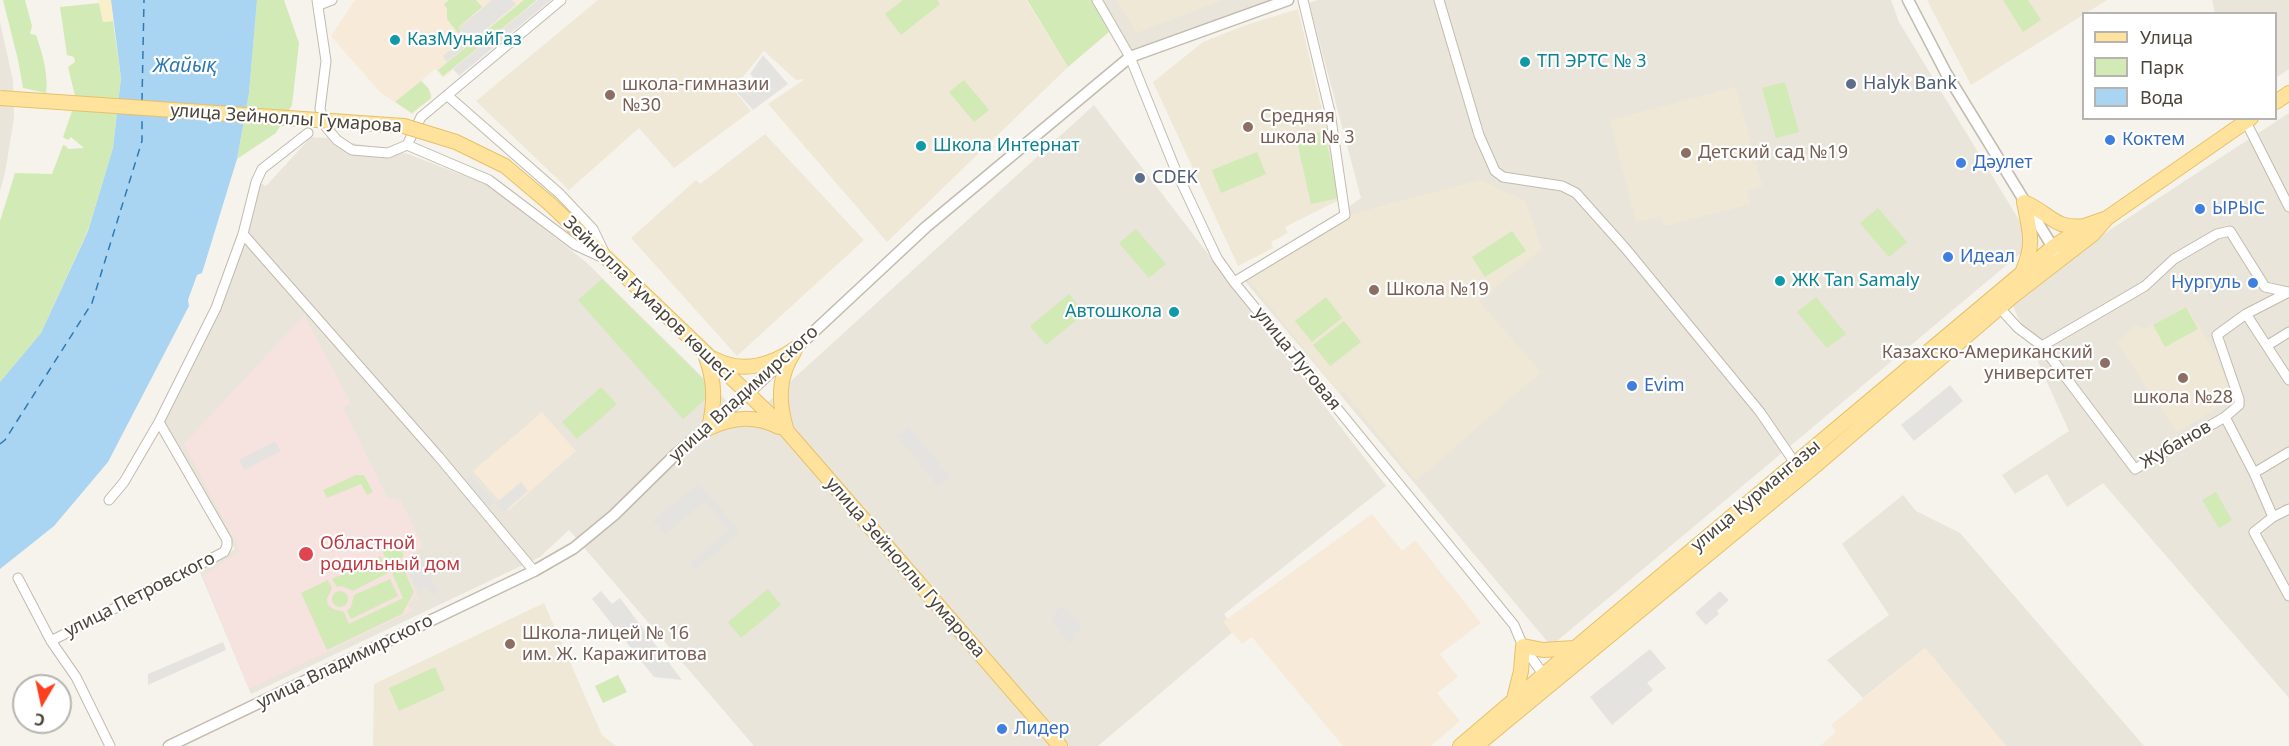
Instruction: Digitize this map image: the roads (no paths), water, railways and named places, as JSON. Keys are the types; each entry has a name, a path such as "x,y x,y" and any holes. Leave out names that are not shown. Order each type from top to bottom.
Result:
{"main road":[{"name":"улица Зейноллы Гумарова","path":"0,98 404,126 456,142 505,166 550,204"},
{"name":"улица Курмангазы","path":"1480,738 1514,699 1547,679 1575,648 1795,463 2057,253 2087,225 2107,218 2249,120"},
{"path":"2024,202 2045,212 2059,225 2074,227 2087,225"},
{"path":"2021,275 2031,247 2024,202"},
{"name":"Зейнолла Ғұмаров көшесі","path":"550,204 747,394"},
{"name":"улица Курмангазы","path":"1460,746 1480,738 1547,679 1816,465 1995,303 2021,275 2057,253 2092,236 2107,218"},
{"path":"706,355 727,364 750,367 783,358 796,348"},
{"path":"786,430 780,409 780,387 789,360 796,348"},
{"path":"706,355 714,389 714,409 709,428"},
{"name":"улица Зейноллы Гумарова","path":"747,394 786,430 1060,746"},
{"path":"709,428 727,420 746,418 766,421 786,430"},
{"path":"1514,699 1521,671 1523,646 1543,650 1575,648"}],"street":[{"path":"332,0 318,2 326,61 320,109 326,126 337,140 352,150 388,153 407,145 421,117 561,0"},
{"name":"улица Луговая","path":"1097,0 1130,57 1176,171 1217,258 1234,282 1260,310 1514,625 1523,646 1547,679"},
{"name":"улица Владимирского","path":"169,746 534,572 574,548 614,515 675,455 747,394 926,227 1130,57 1288,0"},
{"path":"1234,282 1345,215 1330,112 1303,0"},
{"path":"1439,0 1479,135 1495,171 1503,177 1562,186 1576,193 1626,249 1760,412 1795,463"},
{"path":"1908,0 1946,73 2057,253"},
{"path":"448,96 560,194 593,229 607,259"},
{"path":"2249,120 2289,207"},
{"path":"109,500 124,482 159,422 216,308 243,234 256,182 262,169 308,133"},
{"path":"407,145 489,180 575,245 607,259"},
{"path":"2042,346 2145,286 2174,259 2217,234 2230,231 2265,287 2288,292"},
{"path":"243,234 503,532 534,572"},
{"path":"2273,518 2225,417 2239,405 2239,399 2217,335 2246,314 2288,292"},
{"name":"Жубанов","path":"1995,303 2018,328 2042,346 2135,470 2225,417"},
{"path":"2246,314 2289,380"},
{"path":"2268,345 2289,332"},
{"name":"улица Петровского","path":"51,641 224,552 227,546 227,540 159,422"},
{"path":"2253,473 2289,452"},
{"path":"2289,509 2254,532 2289,596"},
{"path":"18,578 51,641 76,677 110,746"}],"water":[{"name":"Жайық","path":"111,0 257,0 249,93 237,159 202,273 197,275 188,300 189,306 108,462 54,526 0,569 0,382 41,333 88,231 113,148 121,78"}],"place":[{"name":"КазМунайГаз","path":"395,40"},
{"name":"ТП ЭРТС № 3","path":"1525,62"},
{"name":"Halyk Bank","path":"1851,84"},
{"name":"школа-гимназии №30","path":"610,95"},
{"name":"Средняя школа № 3","path":"1248,127"},
{"name":"Коктем","path":"2110,140"},
{"name":"Школа Интернат","path":"921,146"},
{"name":"Детский сад №19","path":"1686,153"},
{"name":"Дәулет","path":"1961,163"},
{"name":"CDEK","path":"1140,178"},
{"name":"ЫРЫС","path":"2200,209"},
{"name":"Идеал","path":"1948,257"},
{"name":"ЖК Tan Samaly","path":"1780,281"},
{"name":"Нургуль","path":"2253,283"},
{"name":"Школа №19","path":"1374,290"},
{"name":"Автошкола","path":"1174,312"},
{"name":"Казахско-Американский университет","path":"2105,363"},
{"name":"школа №28","path":"2183,378"},
{"name":"Evim","path":"1632,386"},
{"name":"Областной родильный дом","path":"306,554"},
{"name":"Школа-лицей № 16 им. Ж. Каражигитова","path":"510,644"},
{"name":"Лидер","path":"1002,729"}]}
